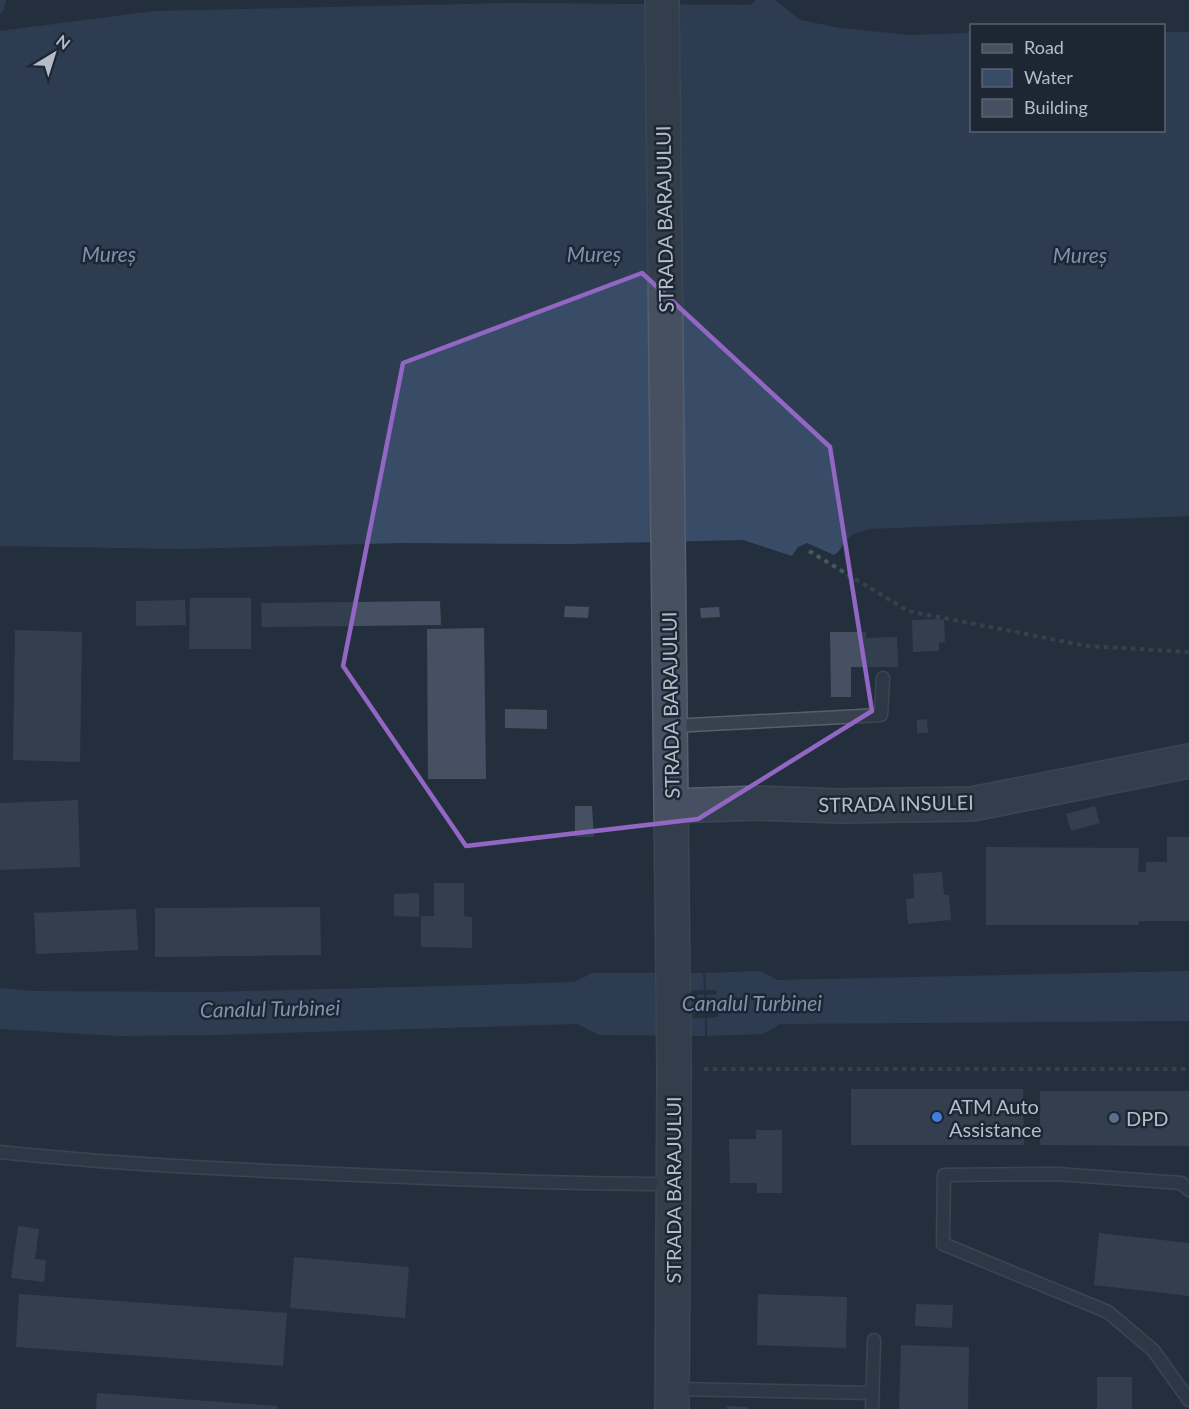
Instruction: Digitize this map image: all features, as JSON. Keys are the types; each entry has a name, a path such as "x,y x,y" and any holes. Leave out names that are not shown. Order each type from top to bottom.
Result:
{"main road":[{"name":"STRADA BARAJULUI","path":"662,0 674,1068 672,1399"},
{"name":"STRADA INSULEI","path":"671,806 758,803 840,806 972,804 1189,761"}],"lane":[{"path":"670,726 881,715 883,678"},
{"path":"0,1152 68,1160 258,1170 570,1184 674,1185"},
{"path":"1189,1190 1181,1183 1057,1174 944,1175 943,1244 1108,1312 1154,1350 1189,1400"},
{"path":"872,1409 874,1340"},
{"path":"672,1399 873,1393"}],"path":[{"path":"808,551 908,611 1087,646 1189,652"},
{"path":"674,1068 1189,1069"}],"highlighted area":[{"path":"642,273 830,447 872,711 698,819 466,846 343,666 403,363"}],"water":[{"name":"Mureș","path":"756,0 775,0 800,20 841,28 909,35 970,33 970,132 1165,132 1165,32 1189,32 1189,516 870,529 849,537 834,555 807,543 798,547 792,556 743,540 570,544 402,543 183,549 0,546 0,31 154,11 513,3 750,5"},
{"name":"Canalul Turbinei","path":"761,971 777,980 1189,971 1189,1021 780,1024 763,1034 707,1036 707,1018 718,1017 718,1013 707,1012 706,995 717,994 716,990 706,990 705,973"},
{"path":"592,973 703,973 704,990 690,991 691,995 704,995 705,1013 692,1013 693,1018 705,1018 705,1036 599,1035 577,1024 118,1036 0,1029 0,988 33,991 211,992 575,982"}],"building":[{"path":"190,598 251,598 251,649 189,649"},
{"path":"185,600 186,625 136,626 136,601"},
{"path":"440,601 441,625 262,627 261,603"},
{"path":"565,606 589,607 588,618 564,617"},
{"path":"719,607 720,617 701,618 700,608"},
{"path":"944,619 945,642 939,643 939,651 913,652 912,620"},
{"path":"484,628 486,779 428,779 427,629"},
{"path":"15,630 82,632 80,762 13,760"},
{"path":"830,632 866,632 866,638 897,637 898,667 851,667 851,697 831,697"},
{"path":"505,709 547,710 547,729 505,728"},
{"path":"927,719 928,733 917,733 917,720"},
{"path":"78,800 80,867 0,870 0,803"},
{"path":"575,806 592,806 594,837 575,837"},
{"path":"1095,806 1100,823 1071,831 1066,814"},
{"path":"1167,837 1189,837 1189,921 1139,921 1139,925 986,925 986,847 1139,848 1138,872 1146,872 1146,862 1167,862"},
{"path":"942,872 944,895 949,895 951,920 908,924 906,899 914,898 913,874"},
{"path":"434,883 464,883 464,916 472,917 472,948 421,947 421,916 434,916"},
{"path":"419,893 419,917 394,916 394,894"},
{"path":"320,907 321,955 155,957 155,908"},
{"path":"136,909 138,950 36,954 34,913"},
{"name":"ATM Auto Assistance","path":"851,1089 1023,1089 1024,1145 851,1145"},
{"name":"DPD","path":"1040,1091 1189,1091 1189,1146 1040,1145"},
{"path":"756,1130 782,1130 782,1193 757,1193 757,1183 730,1183 729,1139 756,1139"},
{"path":"18,1226 39,1229 35,1259 46,1260 44,1282 11,1278"},
{"path":"1099,1233 1189,1243 1189,1296 1094,1285"},
{"path":"294,1257 409,1267 405,1318 290,1308"},
{"path":"19,1294 287,1313 283,1366 16,1347"},
{"path":"758,1294 847,1297 846,1348 757,1345"},
{"path":"916,1304 953,1305 952,1328 915,1326"},
{"path":"901,1345 969,1347 968,1409 899,1409"},
{"path":"1097,1377 1132,1377 1132,1409 1097,1409"},
{"path":"97,1393 277,1406 277,1409 96,1409"},
{"path":"727,1406 747,1407 747,1409 727,1409"}],"waterway":[{"path":"0,9 2,0"}],"place":[{"name":"ATM Auto Assistance","path":"937,1117"},
{"name":"DPD","path":"1114,1118"}]}
